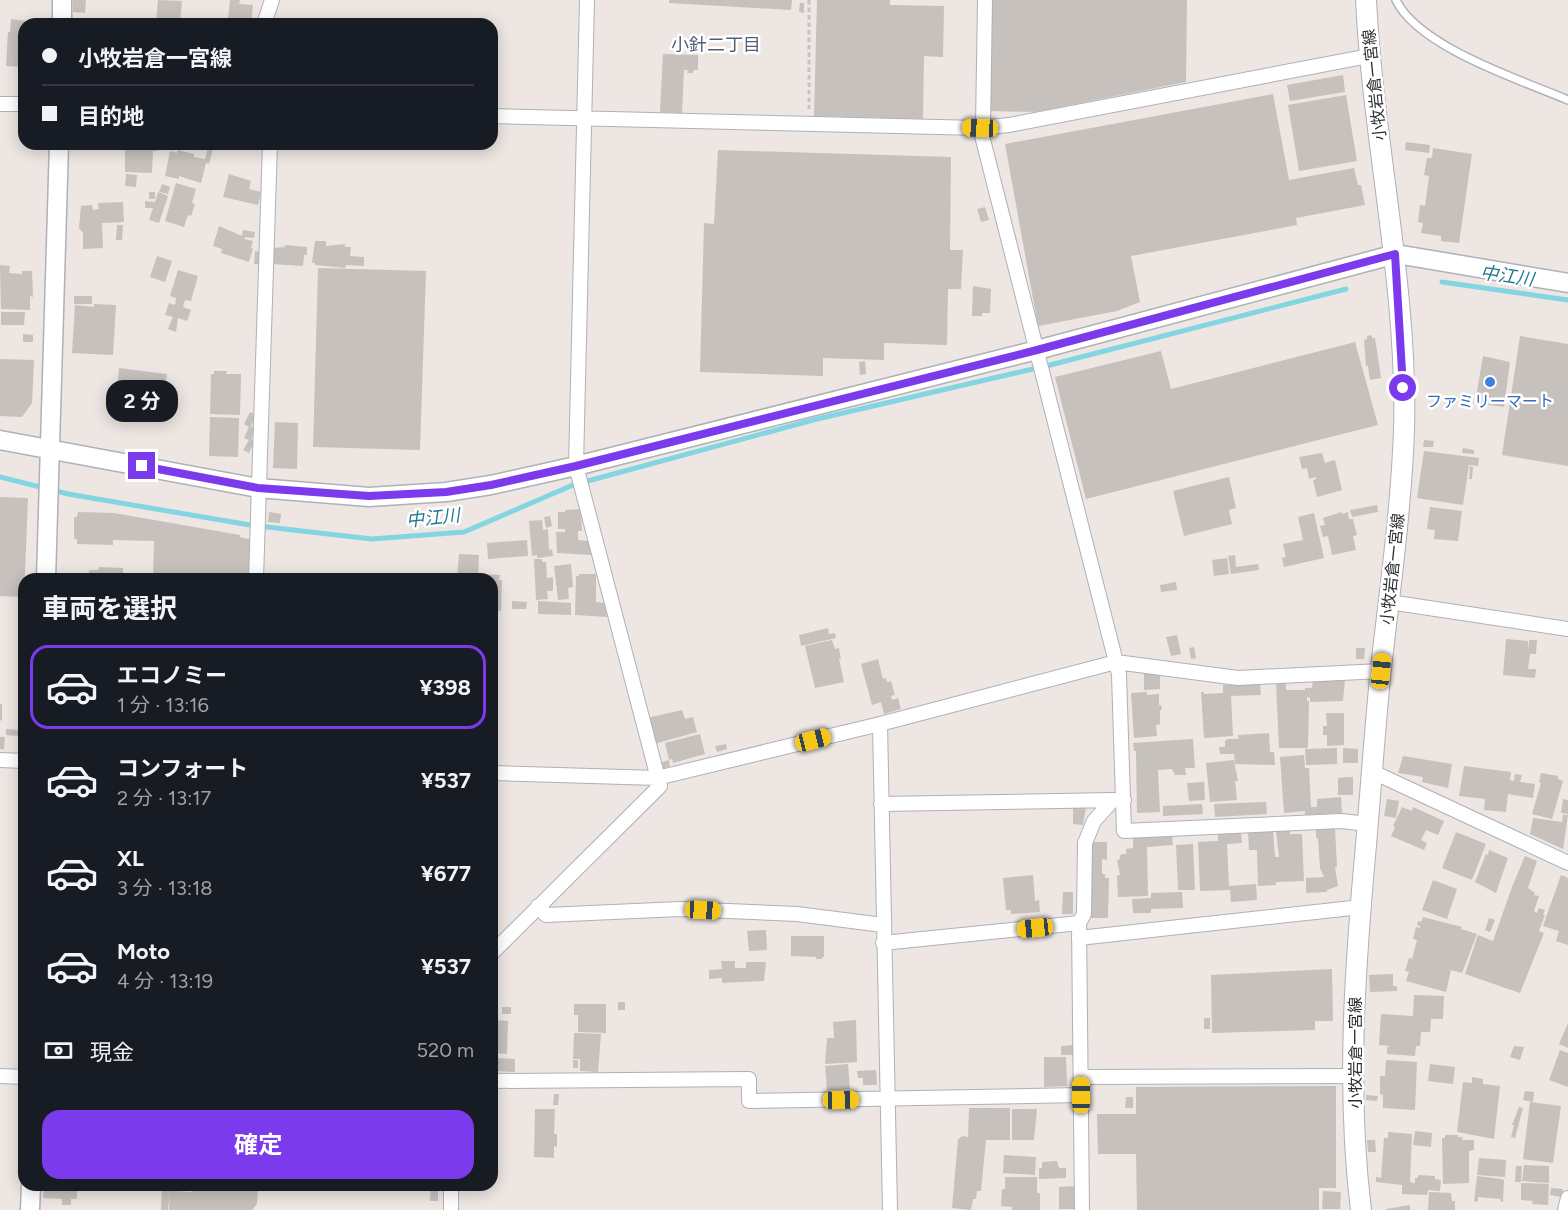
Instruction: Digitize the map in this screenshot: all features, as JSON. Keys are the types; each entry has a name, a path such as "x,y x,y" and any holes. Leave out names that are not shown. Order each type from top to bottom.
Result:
{"main road":[{"name":"小牧岩倉一宮線","path":"1360,1210 1354,1126 1354,1005 1381,671 1404,430 1402,347 1395,254 1369,56 1366,0"}],"street":[{"path":"62,0 62,18"},
{"path":"266,18 272,0"},
{"path":"498,947 660,786 576,469 587,0"},
{"path":"985,0 981,127 1119,674 1119,800 1124,831 1341,821 1368,824"},
{"path":"498,116 981,127 1009,125 1369,56"},
{"path":"0,104 18,104"},
{"path":"46,573 58,150"},
{"path":"256,573 270,150"},
{"path":"0,440 258,495 410,496 491,485 576,469 1037,352 1395,254 1568,283"},
{"path":"1389,602 1568,629"},
{"path":"498,773 657,778 880,724 1116,662 1238,678 1381,671"},
{"path":"880,724 890,1210"},
{"path":"0,760 18,761"},
{"path":"1373,772 1568,863"},
{"path":"881,804 1119,800"},
{"path":"1082,1210 1079,923 1084,914 1085,843 1094,822 1119,800"},
{"path":"538,906 546,915 680,909 796,914 883,925"},
{"path":"1079,938 1361,908"},
{"path":"883,943 1079,923"},
{"path":"0,1076 18,1077"},
{"path":"1081,1077 1353,1076"},
{"path":"498,1081 749,1079 749,1101 1081,1095"},
{"path":"30,1210 31,1191"},
{"path":"451,1191 451,1210"},
{"path":"1564,1210 1568,1198"}],"lane":[{"path":"1396,0 1411,22 1458,53 1568,100"}],"path":[{"path":"809,0 810,124"}],"building":[{"path":"73,0 86,0 85,13 73,12"},
{"path":"158,0 182,1 181,18 156,18"},
{"path":"230,0 240,0 239,4 253,5 252,18 228,18"},
{"path":"669,0 792,0 791,10 669,3"},
{"path":"817,0 890,0 890,5 944,6 943,57 924,56 923,119 814,116"},
{"path":"992,0 1187,0 1186,82 1035,112 989,111"},
{"path":"800,3 804,3 804,13 799,12"},
{"path":"11,19 18,20 18,67 6,66 8,32 10,32"},
{"path":"663,54 698,55 698,70 687,73 688,70 684,70 682,113 660,112"},
{"path":"1343,75 1345,92 1290,101 1287,85"},
{"path":"1273,94 1289,180 1354,168 1358,185 1361,185 1365,205 1296,218 1297,225 1131,256 1140,302 1117,311 1038,326 1005,144"},
{"path":"1346,95 1357,161 1299,171 1288,105"},
{"path":"1406,142 1430,145 1429,153 1405,150"},
{"path":"1433,148 1472,154 1459,243 1441,241 1441,236 1421,233 1423,223 1418,222 1420,205 1425,206 1429,176 1424,175 1427,158 1432,158"},
{"path":"125,150 157,150 153,151 152,173 125,172"},
{"path":"178,150 205,159 207,150 213,150 209,164 206,163 201,183 179,176 179,179 165,176 170,151 177,153"},
{"path":"718,150 951,157 950,250 963,250 961,289 948,289 947,345 884,343 884,360 823,358 823,376 700,372 704,223 714,224"},
{"path":"126,174 137,175 136,187 125,186"},
{"path":"229,174 251,181 249,189 261,192 258,205 223,197"},
{"path":"176,183 196,189 192,203 195,204 184,227 165,221"},
{"path":"162,184 170,187 168,194 159,192"},
{"path":"149,192 155,192 155,199 149,199"},
{"path":"158,192 168,196 159,223 149,220 153,208 145,208 145,201 155,202"},
{"path":"123,202 124,222 102,223 103,248 83,249 83,233 79,228 81,206 92,205 93,210 99,209 98,203"},
{"path":"985,207 989,220 981,222 977,209"},
{"path":"117,225 123,225 122,240 116,240"},
{"path":"219,226 242,236 243,230 255,232 254,238 245,237 244,239 253,241 249,262 221,253 222,249 213,246"},
{"path":"315,241 326,241 326,246 345,244 345,247 351,247 350,256 364,257 364,266 346,265 345,268 315,265 312,263"},
{"path":"285,245 307,247 303,266 272,264 273,248 285,247"},
{"path":"255,251 260,252 259,264 254,264"},
{"path":"157,256 172,261 165,282 150,277"},
{"path":"0,265 10,266 9,273 22,274 22,271 32,271 33,297 30,296 30,310 1,309"},
{"path":"318,268 426,271 420,450 313,447"},
{"path":"178,270 198,276 191,301 185,300 183,307 191,310 187,321 178,318 176,332 168,329 173,317 165,315 169,303 175,305 176,298 170,296"},
{"path":"973,286 991,289 990,313 972,316"},
{"path":"74,296 92,296 92,304 74,304"},
{"path":"94,304 116,305 113,355 72,353 75,305 94,307"},
{"path":"1,312 25,312 24,325 1,325"},
{"path":"23,334 33,335 33,342 23,342"},
{"path":"1372,335 1372,338 1375,338 1381,378 1370,380 1368,366 1366,366 1364,340 1367,336"},
{"path":"1520,336 1568,344 1568,466 1502,455"},
{"path":"1355,342 1378,425 1086,499 1055,377 1161,351 1171,389"},
{"path":"1483,356 1510,362 1504,407 1475,403"},
{"path":"0,359 34,360 32,403 22,417 0,416"},
{"path":"865,361 866,374 860,375 859,362"},
{"path":"119,368 167,374 163,402 116,396"},
{"path":"214,371 241,374 240,415 210,414 211,374 214,374"},
{"path":"250,412 256,415 251,426 256,429 251,439 255,441 249,453 243,450 249,440 244,438 249,427 244,424"},
{"path":"210,417 239,418 238,457 209,456"},
{"path":"275,422 298,423 297,469 273,468"},
{"path":"1424,440 1434,441 1433,447 1423,447"},
{"path":"1463,448 1474,450 1474,454 1462,453"},
{"path":"1424,451 1479,458 1478,466 1469,465 1463,505 1417,498"},
{"path":"1322,453 1325,463 1335,460 1342,490 1317,497 1313,480 1316,477 1309,479 1307,468 1302,469 1299,457"},
{"path":"1470,466 1473,467 1472,479 1469,479"},
{"path":"1229,477 1236,508 1229,510 1232,524 1184,536 1173,491"},
{"path":"0,497 28,498 25,573 18,573 18,597 0,596"},
{"path":"1377,505 1378,512 1352,517 1350,510"},
{"path":"1430,507 1462,511 1458,541 1434,539 1435,530 1427,529"},
{"path":"581,509 582,531 578,531 578,540 589,541 592,555 557,553 556,532 565,532 565,529 558,529 558,512"},
{"path":"78,512 114,513 240,535 240,537 252,540 252,573 153,573 154,541 113,540 113,545 77,544 77,539 74,539 74,517 77,517"},
{"path":"269,512 281,514 280,523 268,522"},
{"path":"1341,512 1342,514 1348,512 1349,519 1353,519 1357,535 1353,536 1356,550 1332,555 1328,536 1323,537 1320,526 1325,525 1323,518"},
{"path":"1314,513 1324,558 1284,567 1282,558 1286,557 1283,544 1303,540 1298,517"},
{"path":"550,516 552,526 546,528 544,517"},
{"path":"542,520 543,530 548,529 549,550 552,549 553,556 537,558 537,555 532,556 529,521"},
{"path":"527,540 528,556 488,559 487,543"},
{"path":"459,554 479,555 478,573 457,573"},
{"path":"1235,555 1236,567 1258,564 1259,570 1231,574 1228,556"},
{"path":"1227,558 1229,574 1214,576 1212,560"},
{"path":"534,559 542,559 542,562 546,562 547,578 553,577 553,591 547,591 548,599 536,600"},
{"path":"571,564 573,587 568,588 569,599 558,600 554,566"},
{"path":"99,567 123,568 123,573 89,573 89,570 98,570"},
{"path":"596,574 596,602 604,603 607,617 575,615 576,576"},
{"path":"498,575 500,575 499,580 502,580 501,611 498,611"},
{"path":"1176,582 1177,590 1161,592 1160,585"},
{"path":"512,601 527,602 526,609 512,609"},
{"path":"538,601 571,603 571,615 538,614"},
{"path":"828,628 829,634 835,633 836,638 801,646 799,635"},
{"path":"1177,635 1181,654 1171,656 1166,637"},
{"path":"1506,639 1528,641 1529,651 1529,640 1537,640 1536,654 1530,654 1528,669 1536,669 1535,678 1503,675"},
{"path":"832,640 835,649 839,648 844,682 815,688 805,646"},
{"path":"1194,647 1196,658 1191,659 1189,648"},
{"path":"1356,648 1365,648 1364,659 1356,659"},
{"path":"878,659 883,679 886,678 887,682 891,681 895,695 891,696 892,700 898,698 901,709 884,714 881,702 872,705 861,664"},
{"path":"1144,674 1160,674 1160,689 1144,690"},
{"path":"1313,680 1345,680 1343,701 1310,702 1310,698 1307,697 1309,701 1308,748 1279,748 1276,683 1286,683 1286,690 1305,690 1305,688 1312,688"},
{"path":"1260,683 1261,695 1231,696 1233,736 1204,738 1201,692 1204,694 1223,693 1223,685"},
{"path":"1147,692 1147,695 1159,694 1159,705 1162,710 1160,710 1160,724 1156,725 1157,736 1134,738 1131,693"},
{"path":"0,704 2,704 2,721 0,720"},
{"path":"682,710 685,719 693,717 697,732 654,744 647,718"},
{"path":"1326,713 1344,713 1344,745 1327,746 1327,735 1323,735 1323,726 1327,726"},
{"path":"6,729 18,730 18,736 6,735"},
{"path":"1269,733 1270,752 1274,752 1275,765 1235,764 1234,754 1220,754 1219,747 1225,747 1225,741 1228,739 1239,739 1238,735"},
{"path":"700,734 705,754 673,763 672,759 669,760 665,743"},
{"path":"0,737 5,737 4,750 0,749"},
{"path":"1193,739 1195,768 1185,768 1186,775 1175,775 1172,769 1158,770 1160,812 1137,813 1136,751 1134,751 1133,743"},
{"path":"726,744 727,749 717,752 715,746"},
{"path":"1337,748 1337,764 1306,765 1305,749"},
{"path":"1343,748 1358,749 1358,763 1343,763"},
{"path":"1304,755 1305,768 1309,768 1311,807 1317,807 1317,799 1341,797 1342,813 1305,815 1305,811 1284,813 1280,757"},
{"path":"1403,756 1452,764 1448,788 1422,782 1423,777 1398,773"},
{"path":"669,760 670,766 661,769 659,763"},
{"path":"1234,760 1238,781 1235,781 1237,800 1210,802 1206,763"},
{"path":"1464,766 1511,772 1510,780 1514,781 1515,774 1522,775 1520,782 1535,784 1533,798 1508,794 1506,812 1484,810 1485,799 1459,796"},
{"path":"1541,773 1558,776 1558,779 1563,781 1552,819 1532,814 1541,783 1539,782"},
{"path":"1353,777 1353,795 1338,795 1338,778"},
{"path":"1204,782 1205,800 1189,801 1187,783"},
{"path":"1387,799 1399,801 1396,818 1384,816"},
{"path":"1563,799 1568,800 1568,814 1561,813"},
{"path":"1266,802 1267,814 1215,817 1214,804"},
{"path":"1202,804 1203,814 1163,816 1163,806"},
{"path":"1073,807 1086,807 1083,825 1073,824"},
{"path":"1402,807 1412,811 1413,807 1444,821 1438,835 1426,830 1421,840 1427,843 1424,850 1391,836"},
{"path":"1563,815 1568,815 1563,849 1530,834 1533,818 1562,822"},
{"path":"1335,827 1337,867 1335,867 1338,886 1327,892 1306,893 1306,878 1324,877 1320,868 1316,828"},
{"path":"1290,830 1290,834 1302,834 1304,881 1276,882 1276,885 1258,886 1257,850 1249,850 1248,832 1273,831 1275,857 1279,857 1276,831"},
{"path":"1456,832 1486,844 1472,880 1442,868"},
{"path":"1241,833 1242,843 1227,844 1229,886 1256,884 1257,900 1231,902 1230,890 1200,891 1198,842 1218,841 1218,834"},
{"path":"1172,836 1173,845 1147,847 1148,896 1118,897 1117,875 1120,875 1117,860 1121,854 1126,854 1126,849 1133,848 1133,838"},
{"path":"1091,842 1107,842 1107,860 1102,859 1102,874 1105,874 1105,878 1109,878 1108,918 1090,918"},
{"path":"1193,844 1195,890 1178,890 1176,845"},
{"path":"1489,850 1508,858 1496,893 1475,882"},
{"path":"1525,856 1537,861 1528,888 1535,893 1534,895 1539,896 1534,911 1537,913 1539,908 1545,910 1543,915 1545,915 1539,931 1544,933 1520,993 1465,974 1478,935 1493,941"},
{"path":"1033,875 1035,901 1039,900 1040,912 1011,914 1011,910 1006,910 1003,878"},
{"path":"1561,875 1568,878 1568,945 1556,941 1559,931 1543,926"},
{"path":"1433,880 1457,889 1447,919 1422,910"},
{"path":"1063,892 1073,892 1073,914 1062,914"},
{"path":"1182,892 1183,908 1151,909 1151,913 1133,913 1132,899 1151,898 1151,893"},
{"path":"1423,917 1462,927 1461,929 1477,934 1462,973 1451,970 1446,992 1406,981 1409,972 1405,971 1409,958 1412,959 1417,940 1413,939 1416,927 1420,928 1417,925 1418,921 1421,922"},
{"path":"1489,918 1495,920 1490,932 1485,930"},
{"path":"766,930 767,950 749,951 747,931"},
{"path":"791,936 824,936 824,957 816,959 816,957 791,956"},
{"path":"721,961 735,961 735,968 746,968 746,962 766,962 764,981 722,983 722,978 709,979 709,970 722,969"},
{"path":"1332,969 1333,1021 1315,1021 1315,1030 1212,1033 1211,975"},
{"path":"1393,974 1393,986 1397,986 1397,991 1370,992 1369,975"},
{"path":"1414,995 1444,996 1443,1019 1431,1019 1430,1032 1421,1032 1420,1046 1416,1046 1415,1056 1387,1054 1387,1047 1391,1046 1379,1045 1381,1014 1413,1016"},
{"path":"618,1002 625,1002 625,1010 618,1010"},
{"path":"574,1004 606,1004 606,1033 578,1032 578,1015 574,1015"},
{"path":"502,1007 511,1007 511,1014 502,1014"},
{"path":"1204,1018 1210,1018 1210,1029 1204,1029"},
{"path":"498,1020 508,1021 507,1054 498,1053"},
{"path":"856,1020 857,1062 825,1064 827,1038 834,1038 833,1022"},
{"path":"1568,1023 1568,1048 1559,1044"},
{"path":"574,1033 601,1034 598,1072 580,1071 580,1059 573,1059"},
{"path":"1074,1045 1074,1055 1061,1055 1061,1046"},
{"path":"1514,1046 1524,1047 1520,1060 1510,1057"},
{"path":"1560,1050 1568,1053 1568,1087 1549,1080"},
{"path":"1044,1057 1066,1057 1067,1086 1044,1087"},
{"path":"498,1058 515,1059 515,1072 498,1071"},
{"path":"573,1060 578,1060 578,1068 573,1068"},
{"path":"1386,1060 1417,1062 1415,1110 1383,1108 1380,1076 1385,1076"},
{"path":"848,1064 850,1089 827,1090 825,1066"},
{"path":"1430,1064 1455,1067 1453,1084 1428,1081"},
{"path":"876,1070 877,1085 863,1085 863,1078 858,1078 857,1071"},
{"path":"1472,1077 1483,1079 1483,1084 1500,1086 1494,1139 1457,1132 1463,1082 1472,1083"},
{"path":"1336,1086 1336,1188 1319,1188 1319,1210 1137,1210 1136,1154 1098,1154 1097,1114 1136,1114 1136,1087"},
{"path":"1525,1091 1534,1092 1533,1102 1523,1100"},
{"path":"554,1094 559,1094 558,1105 553,1105"},
{"path":"1366,1095 1378,1096 1377,1101 1366,1100"},
{"path":"1126,1097 1133,1097 1133,1108 1125,1108"},
{"path":"1530,1102 1561,1106 1553,1163 1523,1159"},
{"path":"1519,1107 1523,1108 1515,1138 1511,1137 1514,1125 1512,1125"},
{"path":"969,1108 1010,1108 1010,1140 986,1140 981,1191 977,1191 971,1210 952,1208 958,1139 963,1136 968,1137"},
{"path":"535,1109 555,1109 554,1134 557,1134 557,1147 554,1146 554,1158 534,1157"},
{"path":"1012,1109 1037,1109 1034,1140 1012,1140"},
{"path":"1415,1131 1432,1133 1431,1147 1413,1145"},
{"path":"1388,1132 1412,1134 1410,1182 1415,1183 1418,1175 1435,1176 1435,1179 1441,1180 1440,1191 1428,1190 1427,1195 1402,1194 1402,1185 1376,1182 1376,1177 1381,1178 1384,1138 1388,1138"},
{"path":"1445,1135 1458,1135 1458,1137 1463,1137 1462,1140 1474,1140 1474,1150 1469,1151 1469,1183 1443,1184 1442,1138 1445,1138"},
{"path":"1367,1140 1375,1140 1376,1152 1368,1152"},
{"path":"1004,1155 1036,1157 1035,1175 1003,1173"},
{"path":"1479,1158 1506,1160 1505,1177 1477,1175"},
{"path":"1057,1161 1059,1168 1066,1168 1066,1178 1039,1179 1039,1168 1042,1168 1042,1162"},
{"path":"1524,1165 1549,1166 1549,1183 1522,1181"},
{"path":"1516,1166 1522,1166 1521,1182 1515,1182"},
{"path":"1477,1176 1504,1180 1503,1202 1500,1201 1501,1199 1478,1197 1478,1202 1474,1201"},
{"path":"1005,1177 1037,1177 1040,1210 1012,1210 1012,1207 1001,1206"},
{"path":"1521,1183 1549,1184 1548,1205 1532,1204 1533,1201 1521,1200"},
{"path":"1075,1186 1075,1209 1059,1209 1059,1187"},
{"path":"1551,1188 1563,1189 1562,1197 1550,1195"},
{"path":"44,1191 77,1191 77,1199 71,1199 71,1205 62,1205 62,1199 43,1198"},
{"path":"162,1191 170,1191 168,1210 161,1210"},
{"path":"170,1191 258,1191 257,1204 252,1210 169,1210"},
{"path":"431,1191 438,1191 438,1201 430,1201"},
{"path":"1323,1191 1341,1192 1340,1209 1322,1209"},
{"path":"1429,1192 1451,1193 1452,1201 1455,1201 1455,1210 1428,1210"},
{"path":"1410,1205 1410,1210 1386,1210 1386,1209"}],"waterway":[{"name":"中江川","path":"1442,282 1568,300"},
{"name":"中江川","path":"0,477 68,494 250,525 372,539 464,532 573,485 813,420 1050,365 1346,289"}],"place":[{"name":"ファミリーマート","path":"1490,382"}],"district":[{"name":"小針二丁目","path":"716,45"}],"route":[{"path":"142,466 258,488 369,496 410,496 491,485 576,466 1037,350 1395,254 1403,388"}]}
